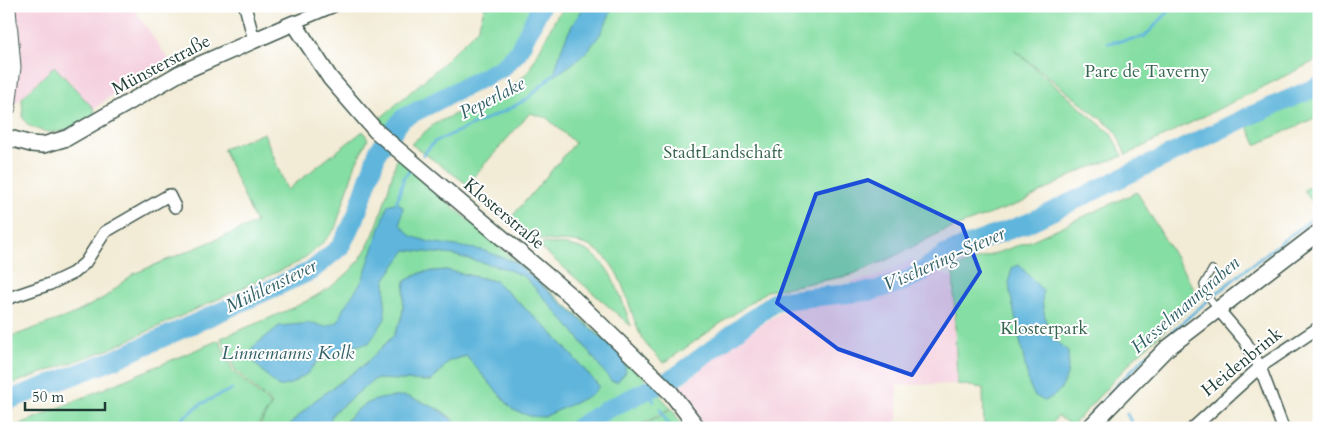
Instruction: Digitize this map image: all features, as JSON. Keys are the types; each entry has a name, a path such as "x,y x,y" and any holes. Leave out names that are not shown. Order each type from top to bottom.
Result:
{"main road":[{"path":"6,9 11,67 6,107"}],"street":[{"path":"245,6 254,40"},
{"name":"Münsterstraße","path":"6,137 31,144 43,144 67,138 180,73 334,6"},
{"name":"Klosterstraße","path":"294,23 330,78 376,131 564,290 671,393 698,428"},
{"path":"6,299 50,284 73,273 85,263 105,232 180,190"},
{"path":"170,195 175,208"},
{"path":"1089,428 1165,350 1214,305 1319,232"},
{"path":"1214,305 1245,342 1260,366 1283,428"},
{"name":"Heidenbrink","path":"1192,428 1260,366 1318,328"}],"lane":[{"path":"1212,269 1206,275 1202,285 1206,296 1214,305"}],"highlighted area":[{"path":"868,180 962,225 980,272 912,375 838,349 777,303 816,194"}],"shaded area":[{"path":"6,6 132,6 169,60 135,77 94,109 54,66 6,113"},
{"path":"912,259 952,278 957,384 897,385 897,428 703,428 676,390 733,343 786,309 853,296 852,281 876,277"}],"green space":[{"path":"485,6 535,6 515,46 497,64 399,113 384,130 376,122 437,69 478,28"},
{"name":"StadtLandschaft","path":"566,6 1319,6 1319,59 1126,155 1115,130 1014,50 1111,134 1123,156 1082,170 1021,203 941,232 891,258 848,276 767,291 664,363 643,340 622,285 604,256 595,249 576,242 548,241 531,236 510,219 575,143 547,118 530,113 467,184 411,144 434,124 509,89 528,72 557,16"},
{"path":"54,66 94,109 95,115 63,131 47,132 28,125 23,118 22,98"},
{"path":"1319,88 1319,116 1256,145 1246,122"},
{"path":"363,131 368,139 356,163 335,229 321,245 299,262 107,350 6,386 6,313 13,336 74,314 105,297 133,274 256,223 223,149 264,133 287,190"},
{"path":"397,158 628,359 671,408 636,428 460,428 452,418 439,409 349,417 341,428 326,428 334,412 375,379 432,381 449,361 466,356 513,410 544,417 599,386 550,331 495,281 446,270 423,272 405,281 402,317 394,335 365,364 313,402 286,428 258,428 272,404 235,370 221,338 296,306 333,285 348,273 360,259 373,236"},
{"path":"1319,182 1319,209 1318,210 1304,190"},
{"name":"Klosterpark","path":"1137,192 1200,299 1136,356 1072,426 1058,416 1048,428 984,428 983,388 957,384 953,268 1028,242"},
{"path":"542,243 577,247 589,252 598,259 613,279 631,326 540,247"},
{"path":"219,340 233,371 271,405 256,428 11,428"},
{"path":"672,409 684,428 639,428"}],"water":[{"name":"Peperlake","path":"585,6 613,6 603,29 591,47 575,62 554,76 565,39"},
{"name":"Linnemanns Kolk","path":"397,202 403,207 400,224 411,236 430,242 482,250 515,262 623,357 626,372 617,382 611,381 574,332 525,277 504,268 453,255 406,250 385,279 385,319 369,343 355,346 317,361 308,373 291,384 278,387 253,361 253,347 279,326 313,323 325,327 338,322 343,309 362,281 388,205"},
{"path":"1019,265 1043,291 1042,300 1048,335 1068,351 1068,367 1065,381 1058,392 1044,401 1034,395 1029,384 1010,292 1009,280 1012,268"},
{"path":"446,270 495,281 550,331 599,386 593,394 544,417 530,416 513,410 466,356 449,361 432,381 375,379 334,412 326,428 286,428 313,402 365,364 394,335 402,317 405,281 423,272"},
{"path":"405,396 435,408 448,416 460,428 341,428 355,412 369,403 385,398"}],"waterway":[{"name":"Mühlenstever","path":"6,401 111,361 311,271 340,247 355,219 378,151 403,118 502,68 518,52 541,6"},
{"path":"1108,43 1144,37 1174,6"},
{"name":"Peperlake","path":"423,155 434,142 507,110 527,99 556,72"},
{"name":"Vischering-Stever","path":"577,428 606,410 675,377 776,301 873,291 900,283 917,275 944,255 1028,223 1245,118 1319,86"},
{"name":"Linnemanns Kolk","path":"396,205 404,177 411,169"},
{"name":"Hesselmanngraben","path":"1079,428 1133,369 1192,314 1254,263 1319,214"},
{"path":"170,428 201,404 232,389"},
{"path":"647,392 654,401"},
{"path":"660,409 670,428"},
{"name":"Hesselmanngraben","path":"1127,414 1134,428"}],"park label":[{"name":"Parc de Taverny","path":"1147,71"}]}
